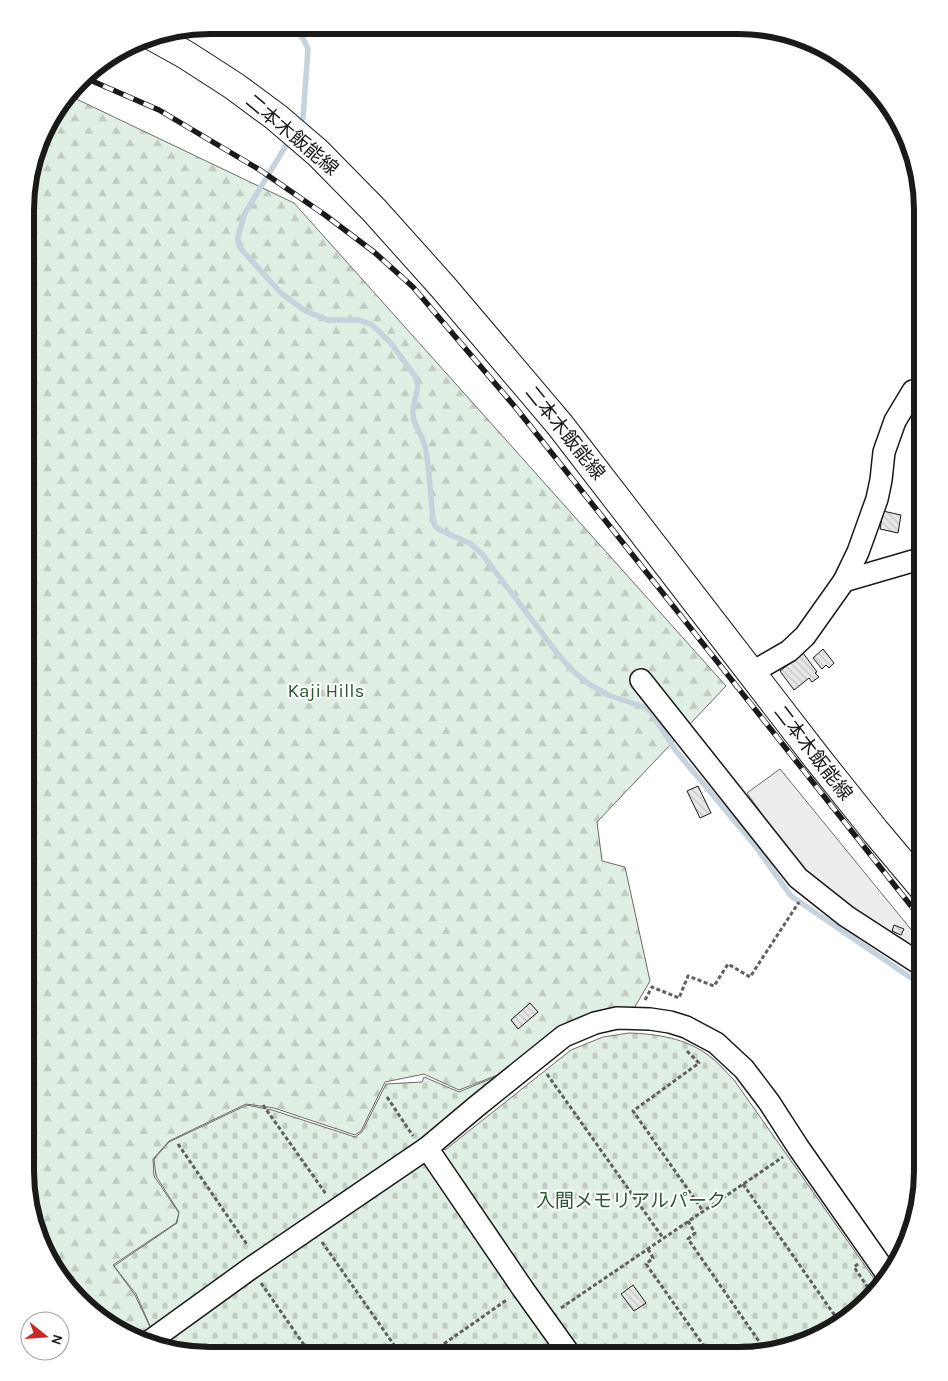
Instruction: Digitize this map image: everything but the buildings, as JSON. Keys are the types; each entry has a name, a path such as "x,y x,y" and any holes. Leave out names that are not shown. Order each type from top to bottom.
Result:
{"main road":[{"name":"二本木飯能線","path":"161,41 186,54 234,86 294,133 318,153 374,210 443,287 560,425 751,673 914,877"}],"lane":[{"path":"751,673 789,651 806,636 844,581 858,552 877,499 884,452 895,421 913,391"},
{"path":"844,581 914,561"},
{"path":"641,680 798,878 846,916 914,960"},
{"path":"154,1338 255,1265 425,1149 564,1036 595,1023 617,1018 670,1022 686,1027 716,1043 744,1069 769,1102 798,1147 884,1270"},
{"path":"425,1149 565,1347"}],"path":[{"path":"652,987 679,998 688,976 714,986 728,964 750,977 794,909"},
{"path":"686,1047 687,1052 699,1063 633,1111 703,1211"},
{"path":"543,1067 663,1238"},
{"path":"386,1097 425,1149"},
{"path":"263,1105 337,1210"},
{"path":"178,1144 305,1347"},
{"path":"544,1319 798,1147"},
{"path":"743,1184 836,1318"},
{"path":"688,1221 695,1233 688,1239 762,1346"},
{"path":"312,1227 395,1347"},
{"path":"648,1249 653,1258 646,1264 705,1347"},
{"path":"440,1347 523,1289"}],"green space":[{"name":"Kaji Hills","path":"74,98 294,203 726,686 597,822 602,861 625,867 650,981 633,1010 508,1071 459,1090 424,1074 385,1082 361,1131 355,1135 274,1108 246,1104 169,1141 153,1159 154,1176 179,1213 176,1223 113,1265 135,1295 151,1329 143,1335 122,1324 94,1304 77,1287 63,1269 47,1239 37,1206 34,1183 34,198 37,175 47,142 63,112"},
{"name":"入間メモリアルパーク","path":"629,1033 650,1034 670,1038 699,1049 719,1064 734,1080 876,1281 863,1296 836,1318 806,1334 773,1344 750,1347 198,1347 163,1341 151,1328 136,1294 114,1266 177,1223 179,1212 156,1176 154,1159 169,1142 247,1105 272,1110 355,1137 362,1132 386,1084 422,1082 424,1077 459,1092 507,1072 433,1132 445,1150 571,1050 603,1037"}],"shaded area":[{"path":"780,769 914,933 914,945 911,951 804,873 747,793"}],"waterway":[{"path":"298,127 303,118 308,49 299,34"},
{"path":"290,139 245,213 238,236 240,248 282,294 304,310 327,320 359,320 371,324 390,342 415,376 418,385 413,418 423,439 426,451 435,526 471,544 482,554 557,653 574,672 589,684 608,695 644,707 650,711 676,751 753,843 791,896 914,980"}],"railway":[{"path":"90,80 159,110 260,170 374,252 413,287 516,408 914,910"}]}
